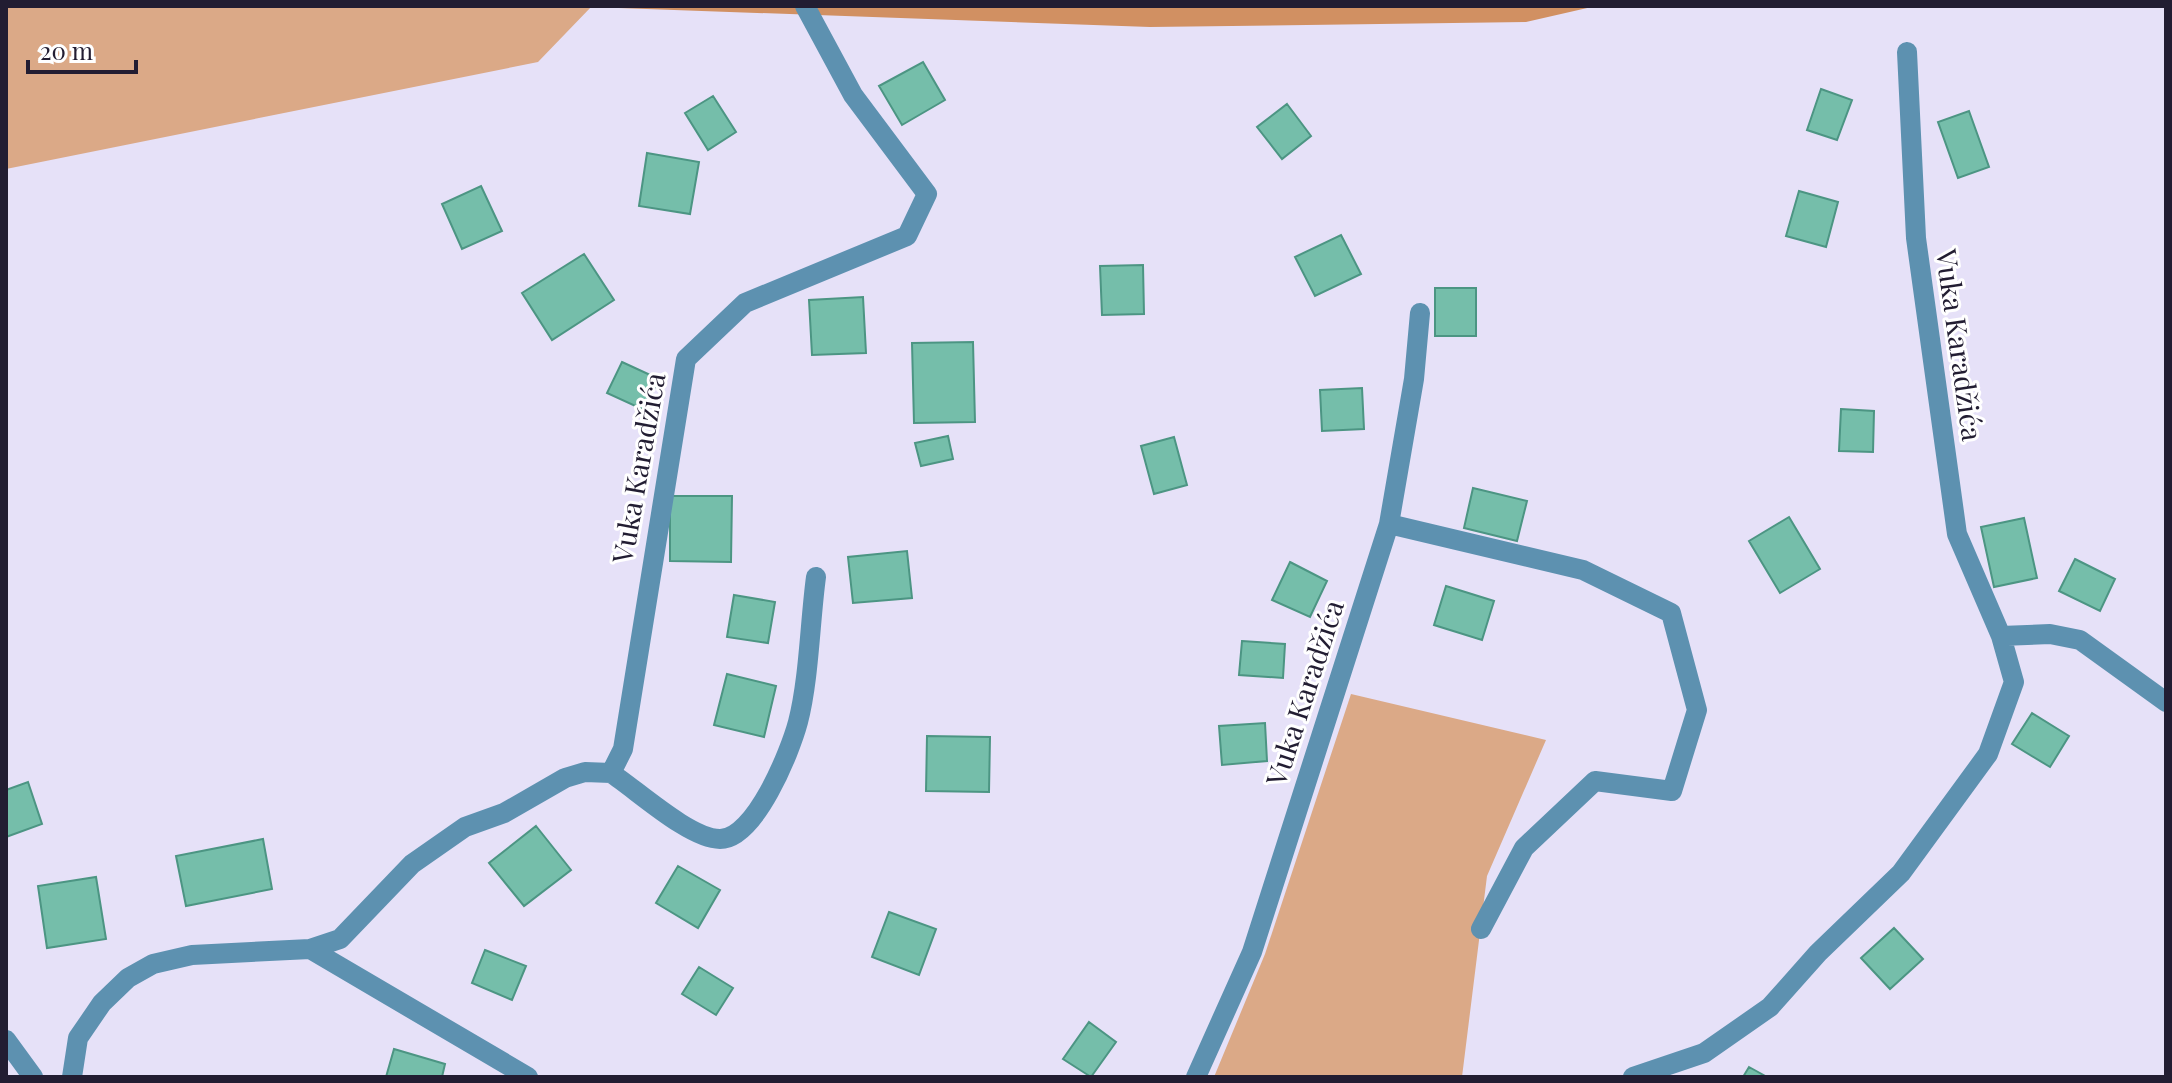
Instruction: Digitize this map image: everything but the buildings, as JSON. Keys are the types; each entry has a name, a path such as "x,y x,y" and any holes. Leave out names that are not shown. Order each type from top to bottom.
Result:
{"street":[{"name":"Vuka Karadžića","path":"611,773 623,749 686,359 745,303 907,236 927,194 853,95 805,6"},
{"name":"Vuka Karadžića","path":"1633,1077 1704,1053 1770,1007 1818,953 1901,873 1988,754 2014,682 2001,636 1957,534 1916,238 1907,52"},
{"name":"Vuka Karadžića","path":"1196,1077 1252,952 1389,524 1414,379 1420,313"},
{"path":"1389,524 1583,570 1671,613 1697,710 1672,791 1595,781 1524,848 1481,929"},
{"path":"72,1077 78,1038 102,1003 128,978 153,964 192,955 310,949 340,939 412,864 465,827 504,813 565,778 585,772 611,773 686,827 719,840 739,834 751,824 798,722 816,577"},
{"path":"2001,636 2050,634 2080,640 2166,702"},
{"path":"310,949 528,1077"},
{"path":"6,1040 33,1077"}],"shaded area":[{"path":"6,6 592,6 538,62 6,169"},
{"path":"1596,6 1526,22 1150,27 591,7"},
{"path":"1351,694 1546,740 1487,876 1462,1077 1214,1077 1265,954"}]}
